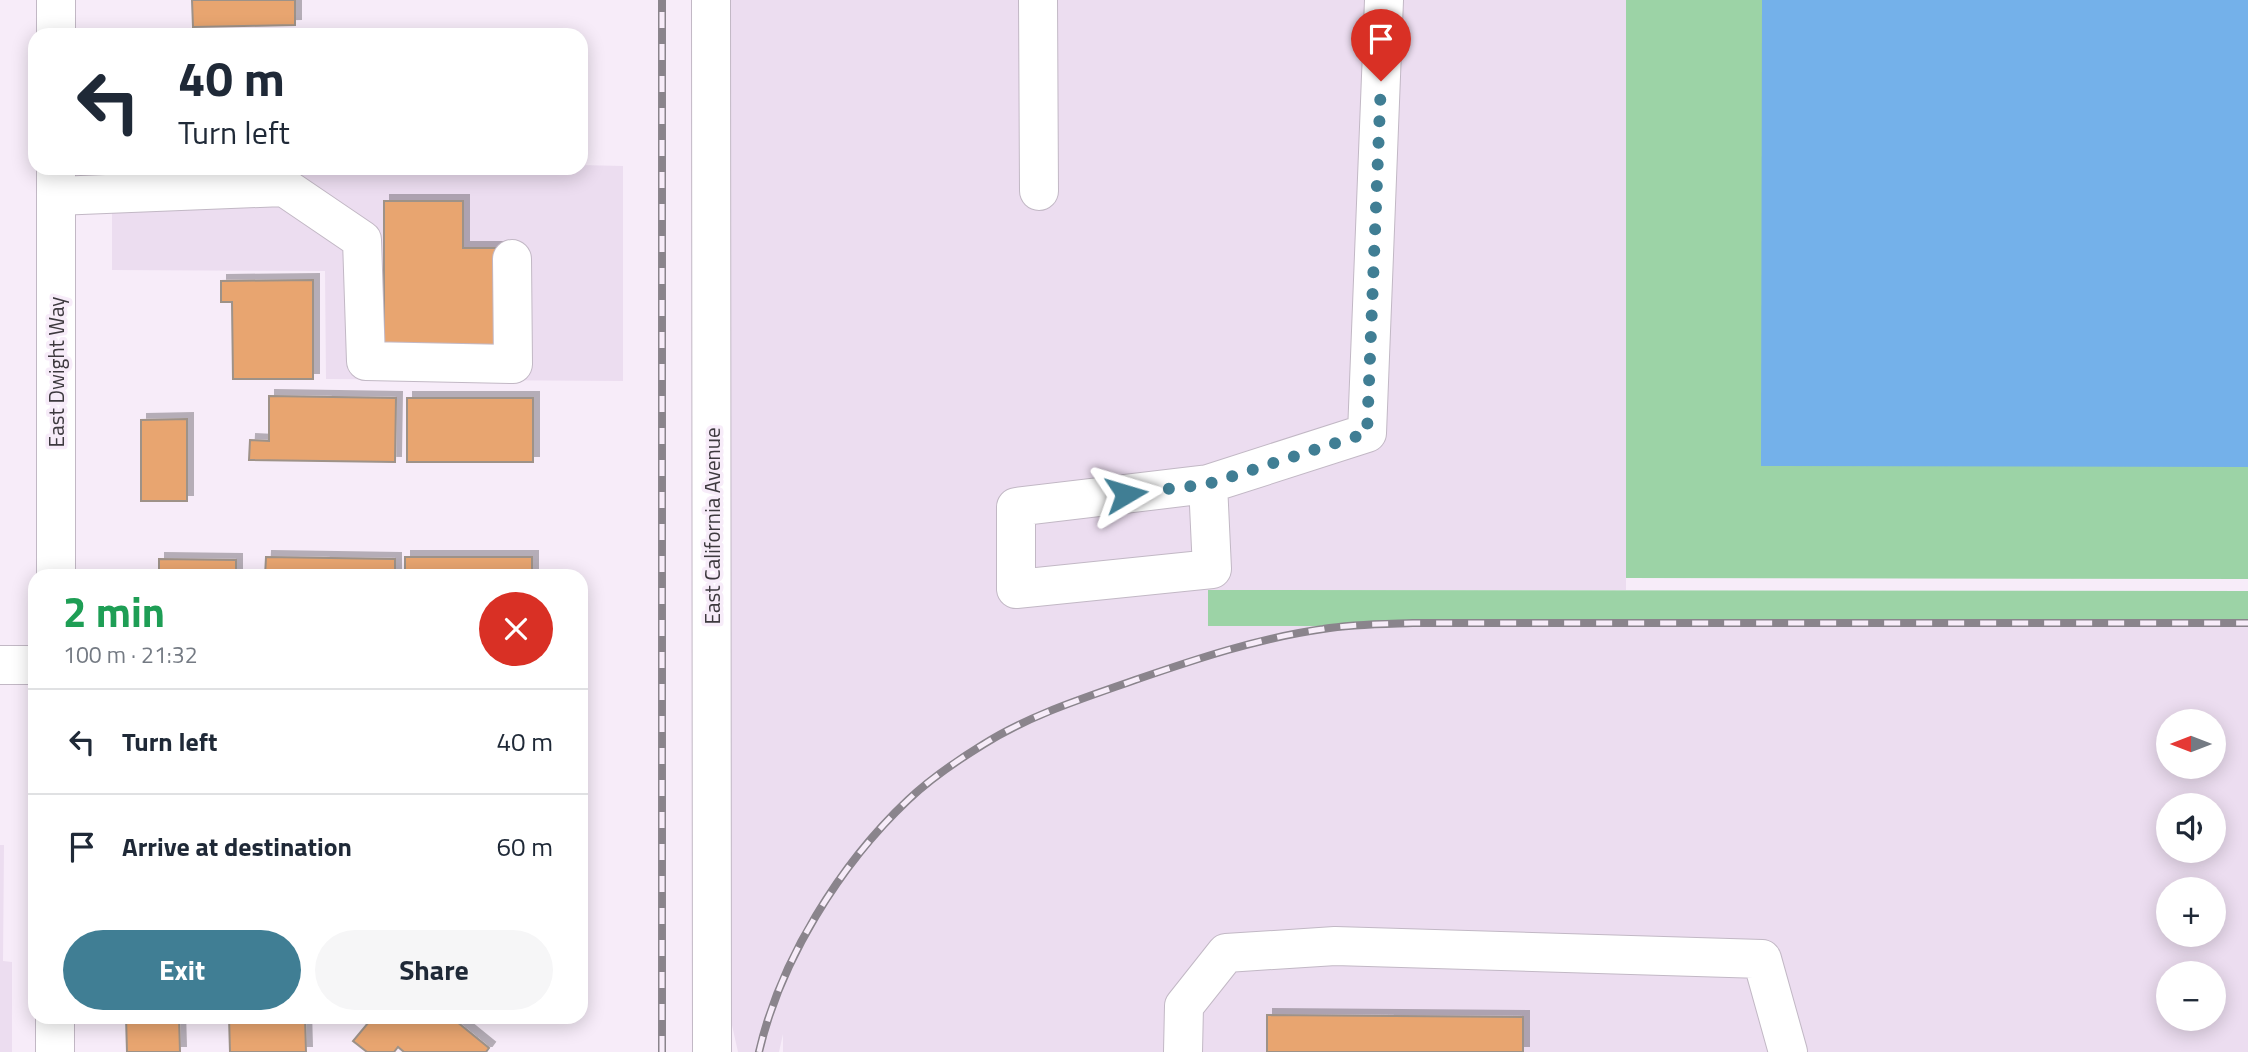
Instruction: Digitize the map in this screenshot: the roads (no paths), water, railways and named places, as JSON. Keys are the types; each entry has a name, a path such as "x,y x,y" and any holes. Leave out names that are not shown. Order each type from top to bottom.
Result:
{"street":[{"path":"56,0 56,28"},
{"name":"East California Avenue","path":"711,0 712,1052"},
{"path":"1038,0 1039,191"},
{"path":"1208,484 1212,569 1016,589 1016,507 1208,484 1367,433 1384,0"},
{"path":"56,182 284,187 362,240 366,361 513,364 512,259"},
{"name":"East Dwight Way","path":"56,182 56,569"},
{"path":"0,665 28,665"},
{"path":"1183,1052 1184,1006 1226,953 1335,946 1762,958 1788,1052"},
{"path":"55,1024 55,1052"}],"water":[{"path":"1762,0 2248,0 2248,467 1761,466"}],"railway":[{"path":"662,0 662,1052"},
{"path":"759,1052 782,983 816,916 859,854 883,825 917,792 964,757 1020,724 1096,694 1228,650 1299,633 1368,624 2248,623"}]}
